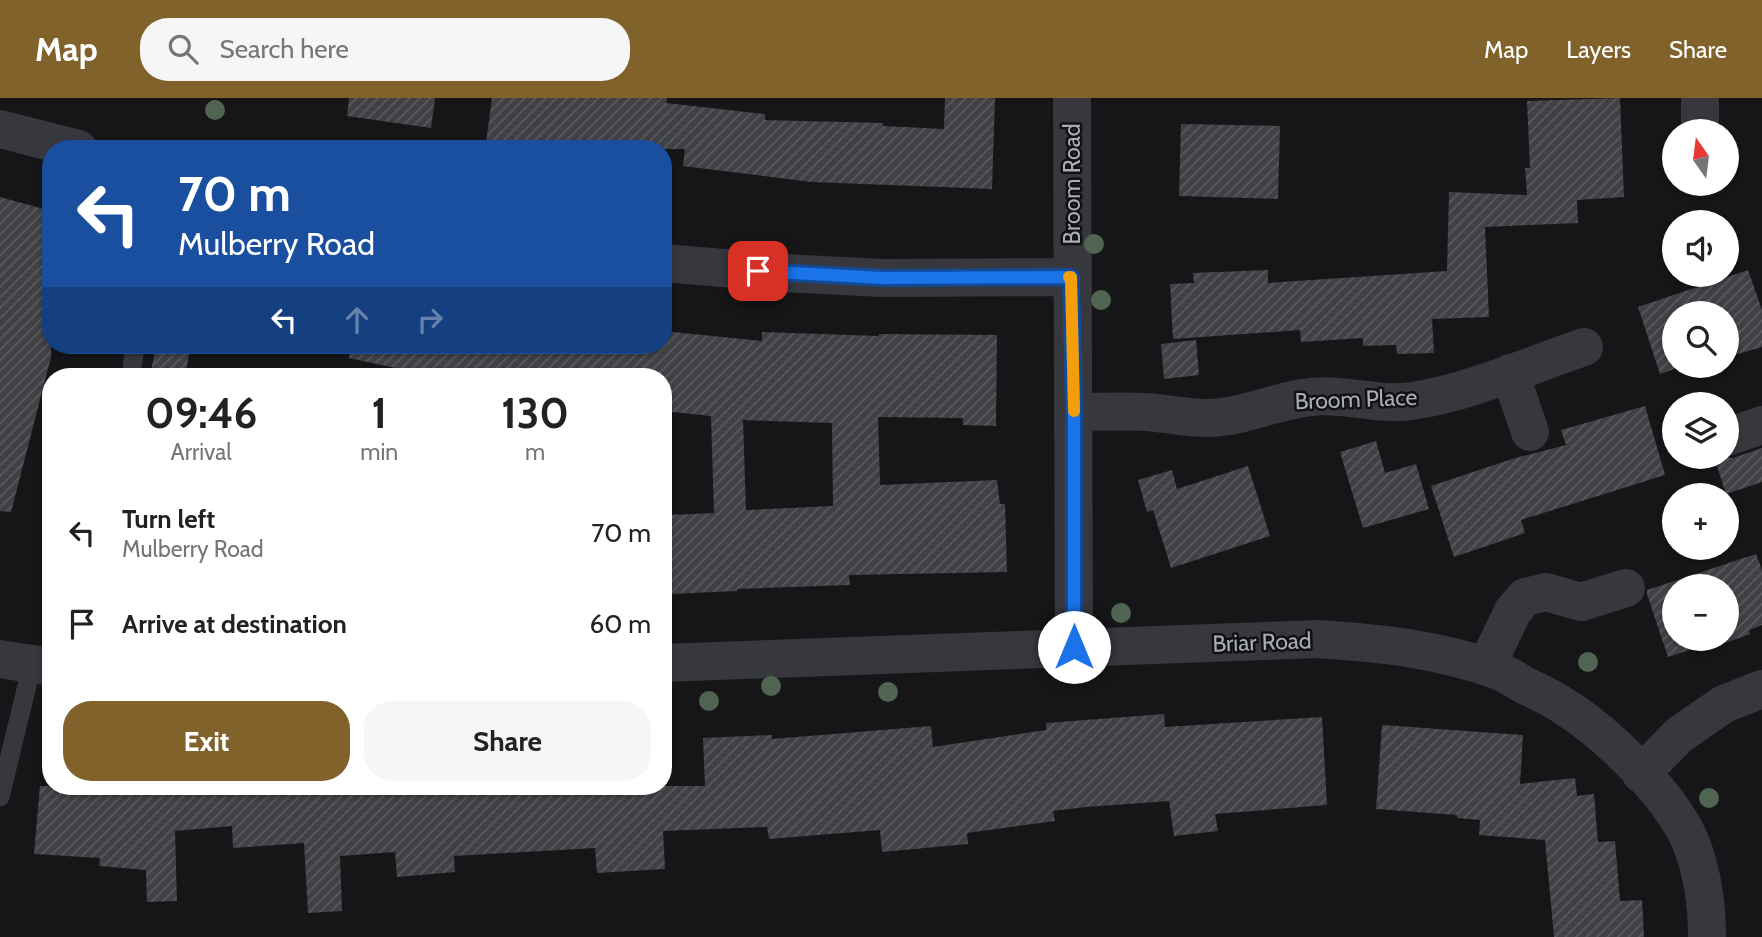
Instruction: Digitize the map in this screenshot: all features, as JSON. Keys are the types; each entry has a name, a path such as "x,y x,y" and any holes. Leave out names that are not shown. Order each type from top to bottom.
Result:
{"street":[{"name":"Broom Road","path":"1072,98 1074,647"},
{"path":"1700,98 1700,119"},
{"path":"0,129 43,140"},
{"path":"672,264 883,278 1071,277"},
{"name":"Broom Place","path":"1074,412 1144,412 1207,418 1237,415 1313,396 1381,403 1410,401 1442,395 1584,347"},
{"path":"1510,373 1530,432"},
{"path":"1739,433 1762,425"},
{"path":"1486,667 1513,611 1525,597 1546,592 1581,602 1626,588"},
{"name":"Briar Road","path":"672,663 1318,639 1383,644 1438,653 1498,671 1562,705 1608,740 1641,774 1672,810 1690,841 1699,867 1707,907 1707,937"},
{"path":"1641,774 1679,735 1724,704 1762,689"}],"lane":[{"path":"0,797 27,664"}],"building":[{"path":"349,98 435,98 431,128 347,116"},
{"path":"492,98 667,98 666,103 765,114 765,120 883,123 883,126 944,129 945,98 995,98 992,189 812,182 683,166 685,149 672,149 672,140 486,140"},
{"path":"1620,98 1624,197 1577,200 1578,223 1485,227 1489,317 1432,319 1434,353 1397,354 1396,345 1363,346 1363,338 1301,342 1300,330 1173,339 1170,284 1194,283 1193,273 1268,270 1268,283 1447,271 1449,192 1527,195 1525,168 1530,168 1527,101"},
{"path":"1181,124 1280,126 1278,199 1179,196"},
{"path":"0,197 42,209 42,354 51,354 51,357 48,368 42,368 42,392 11,512 0,511"},
{"path":"1748,270 1762,310 1762,347 1739,354 1739,301 1662,301 1660,374 1638,307 1697,287 1739,287 1739,273"},
{"path":"672,332 762,341 762,332 879,336 997,335 996,426 963,425 963,418 878,417 880,485 997,480 1000,504 1005,504 1007,572 849,575 850,585 672,594 672,515 714,513 711,416 672,412 672,368 395,368 349,358 350,354 672,354","holes":["743,420 832,423 833,506 746,510"]},
{"path":"1196,340 1199,375 1164,379 1161,344"},
{"path":"154,354 189,354 187,368 152,368"},
{"path":"1645,406 1665,475 1521,520 1525,533 1454,557 1431,486 1512,459 1566,445 1561,430"},
{"path":"1376,441 1385,473 1416,464 1429,509 1363,528 1340,452"},
{"path":"1762,448 1762,482 1739,490 1739,483 1722,483 1718,469 1739,469 1739,456"},
{"path":"1248,466 1270,536 1171,568 1153,510 1147,512 1138,480 1172,470 1177,489"},
{"path":"1756,554 1762,570 1762,625 1749,630 1750,634 1739,638 1739,574 1695,574"},
{"path":"1662,585 1662,639 1647,590"},
{"path":"1666,651 1687,651 1668,657"},
{"path":"1164,714 1165,727 1322,717 1327,805 1215,814 1218,831 1174,836 1169,801 1086,807 1053,811 1055,821 967,833 968,844 882,852 880,830 769,839 767,827 663,831 665,869 597,873 595,848 454,856 455,872 397,877 395,852 340,856 342,911 308,913 304,843 233,848 232,826 175,831 177,901 147,902 146,870 99,866 100,858 34,854 40,786 42,795 672,795 672,786 705,786 703,738 772,735 772,739 931,726 933,747 1046,730 1046,723"},
{"path":"1382,725 1523,735 1520,784 1575,778 1577,796 1594,794 1598,842 1615,841 1620,901 1642,900 1644,937 1554,937 1545,840 1479,835 1480,820 1457,818 1457,815 1376,809"}],"slow traffic":[{"path":"1069,277 1074,411"}],"route":[{"path":"758,271 883,278 1071,277 1074,647"}]}
